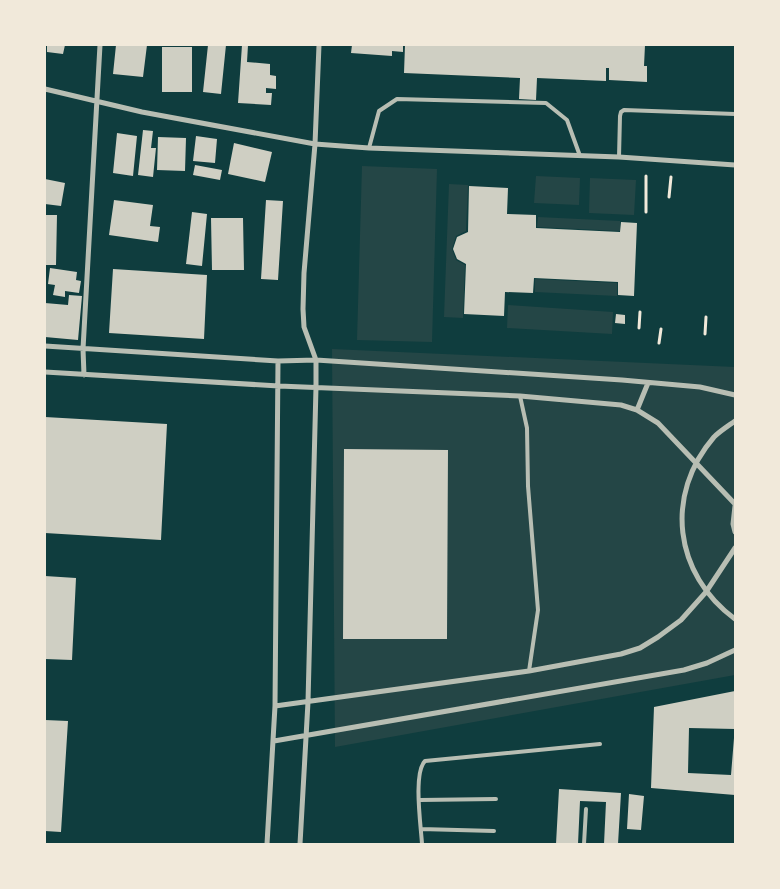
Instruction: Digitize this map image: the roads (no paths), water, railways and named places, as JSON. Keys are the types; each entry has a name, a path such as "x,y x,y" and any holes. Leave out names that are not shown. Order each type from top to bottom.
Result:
{"street":[{"path":"84,375 83,349 100,45"},
{"path":"300,844 307,737 316,387 316,360 304,327 303,309 304,273 315,144 319,45"},
{"path":"45,89 142,112 315,144 735,165"},
{"path":"45,346 278,361 316,360 622,380 700,387 735,395"},
{"path":"267,844 275,706 278,361"},
{"path":"45,372 279,386 520,396 621,405 637,410 658,423 735,505 733,524 735,532"},
{"path":"637,410 648,383"},
{"path":"735,420 715,436 695,463 684,494 681,528 689,561 706,592 720,608 735,619"},
{"path":"275,706 529,671 622,654 640,648 681,620 706,592 735,548"},
{"path":"274,741 307,737 684,670 707,663 735,650"}],"lane":[{"path":"369,148 379,111 397,99 546,103 567,120 580,156"},
{"path":"619,158 621,112 624,110 735,114"},
{"path":"520,396 527,428 528,486 538,610 529,671"},
{"path":"422,844 419,777 425,760 600,744"},
{"path":"420,800 496,799"},
{"path":"584,844 586,809"},
{"path":"421,829 494,831"}]}
